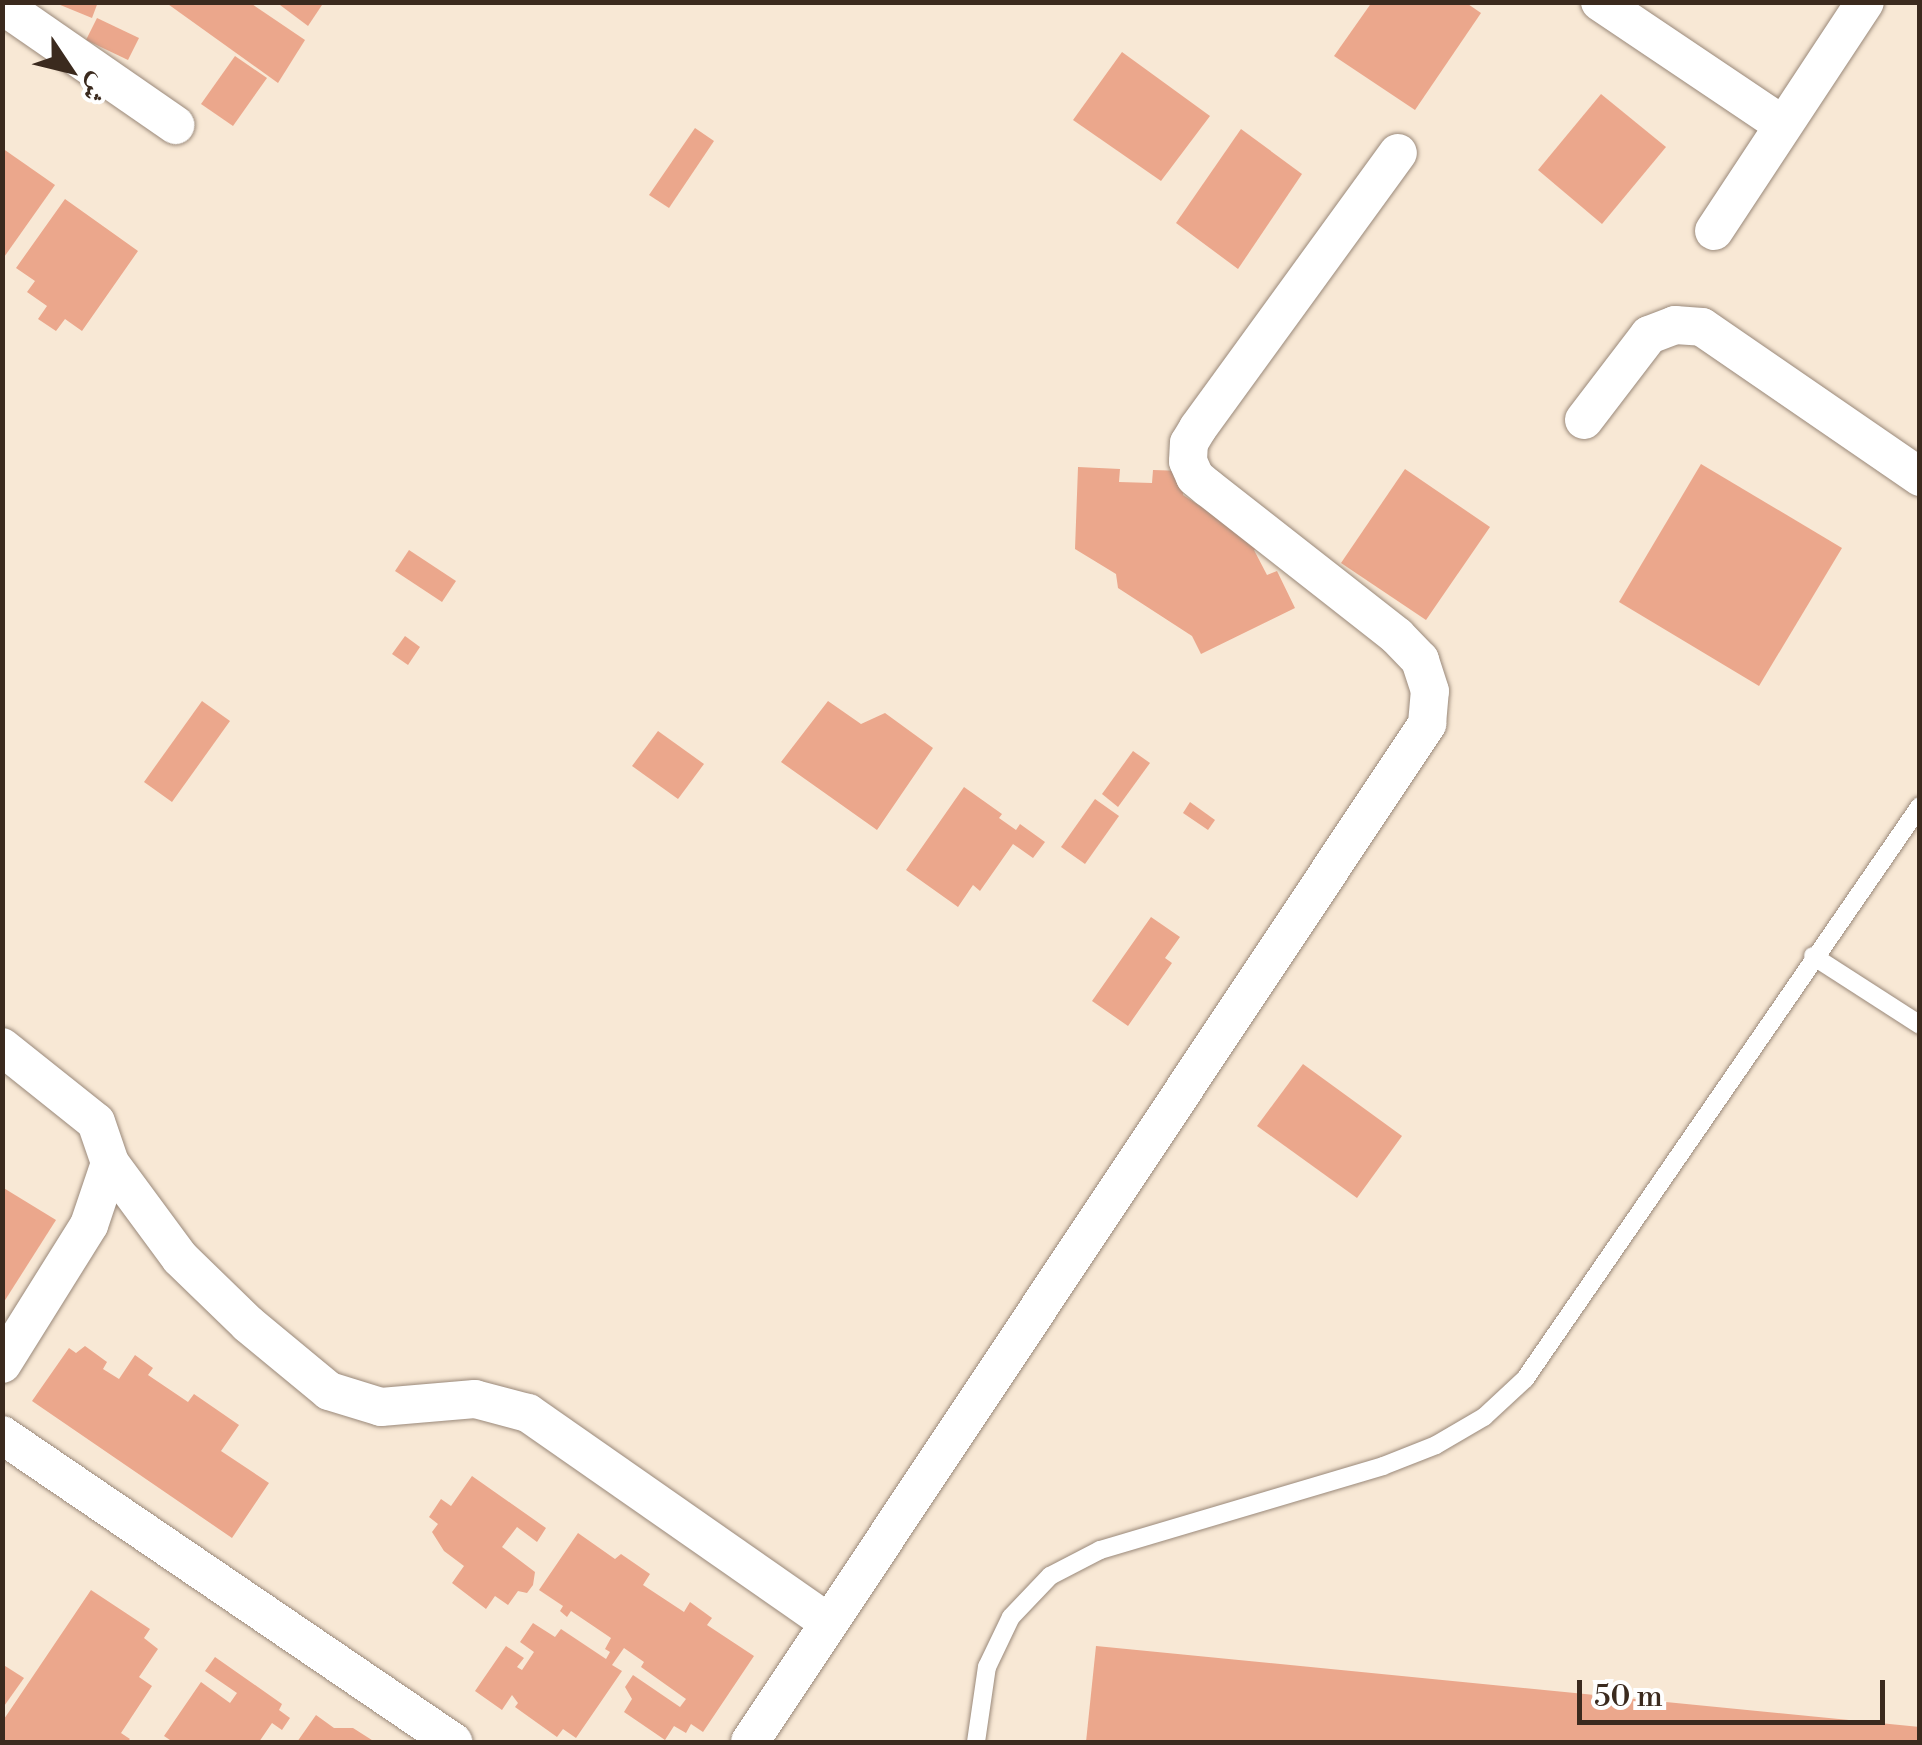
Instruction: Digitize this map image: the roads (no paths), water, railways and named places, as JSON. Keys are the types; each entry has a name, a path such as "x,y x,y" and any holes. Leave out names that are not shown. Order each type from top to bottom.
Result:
{"street":[{"path":"1600,2 1783,125"},
{"path":"1714,231 1865,2"},
{"path":"2,5 175,125"},
{"path":"750,1742 1427,724 1430,691 1420,660 1396,636 1195,477 1188,461 1190,443 1198,428 1398,154"},
{"path":"1584,420 1649,335 1675,325 1702,327 1920,477"},
{"path":"2,1046 96,1122 110,1164 180,1258 248,1324 330,1391 381,1407 475,1399 528,1414 828,1622"},
{"path":"2,1364 89,1225 110,1164"},
{"path":"2,1435 452,1742"}],"lane":[{"path":"976,1742 987,1667 1011,1617 1050,1576 1100,1550 1383,1466 1436,1445 1484,1417 1526,1379 1560,1335 1812,956 1920,806"},
{"path":"1812,956 1920,1025"}]}
